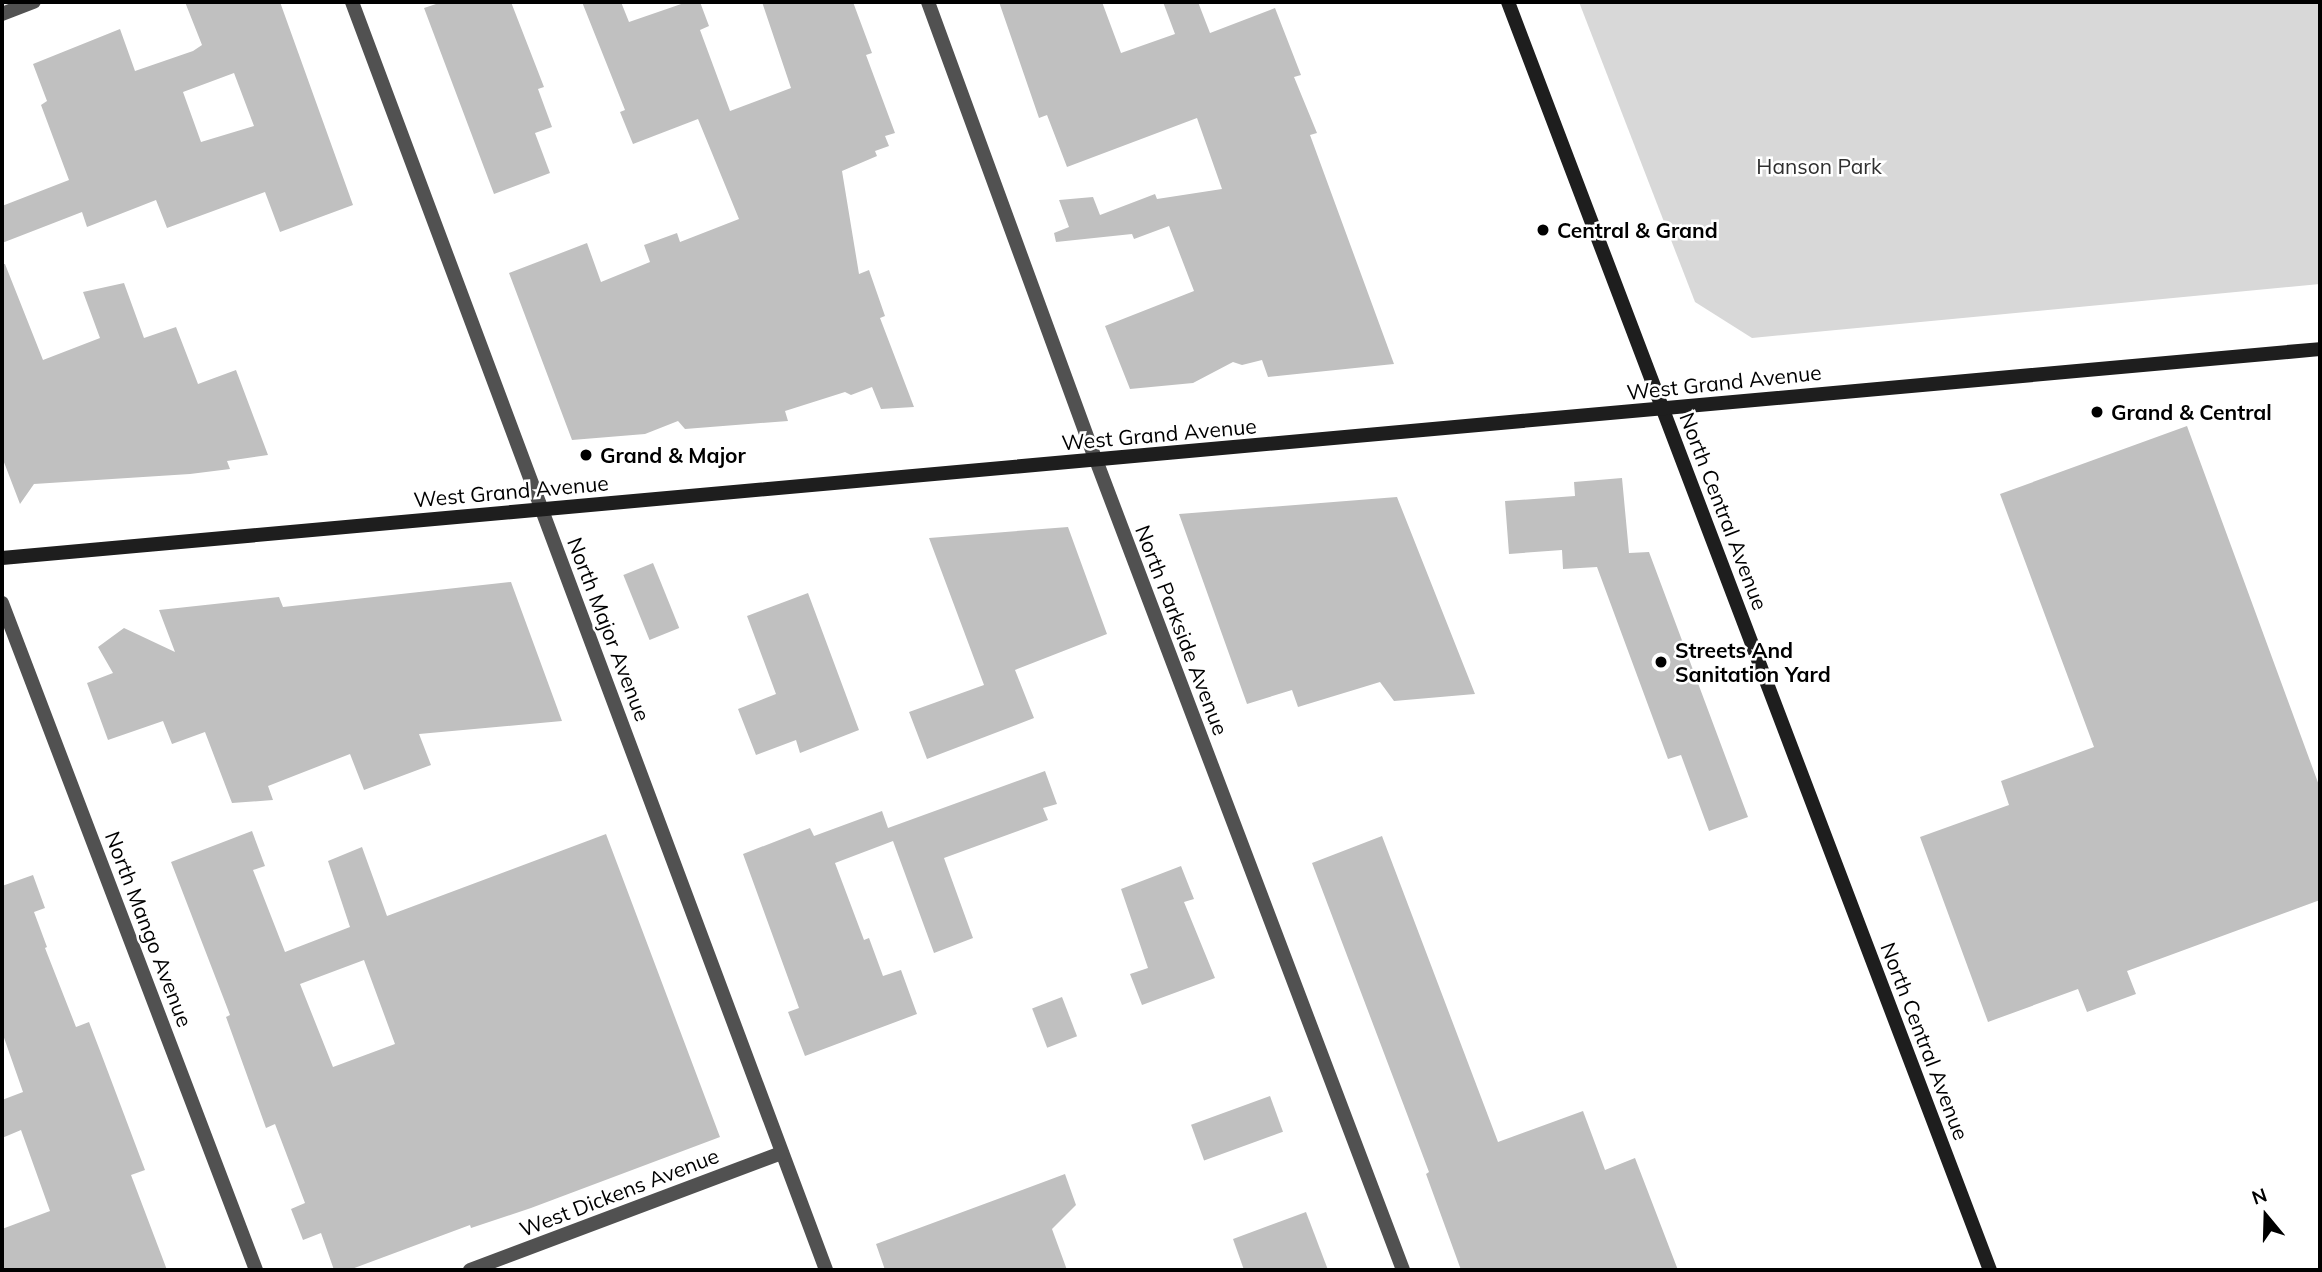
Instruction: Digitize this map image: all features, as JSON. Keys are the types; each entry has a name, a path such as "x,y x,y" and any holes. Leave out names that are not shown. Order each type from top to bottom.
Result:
{"main road":[{"name":"North Central Avenue","path":"1508,2 1990,1270"},
{"name":"West Grand Avenue","path":"2,558 1663,410 1963,379 2320,349"}],"street":[{"path":"2,14 34,2"},
{"name":"North Major Avenue","path":"352,2 826,1270"},
{"name":"North Parkside Avenue","path":"928,2 1096,460 1403,1270"},
{"name":"North Mango Avenue","path":"2,603 256,1270"},
{"name":"West Dickens Avenue","path":"470,1270 782,1153"}],"green space":[{"name":"Hanson Park","path":"1579,2 2320,2 2320,284 1752,338 1695,302"}],"building":[{"path":"185,2 280,2 353,205 280,232 265,192 167,228 156,200 87,227 82,212 2,243 2,206 69,180 41,105 47,101 33,64 120,29 135,71 193,51 202,45","holes":["234,73 254,126 201,142 183,92"]},
{"path":"442,2 511,2 544,87 538,89 552,127 535,133 550,173 494,194 424,8"},
{"path":"582,2 621,2 629,22 687,2 700,2 709,26 700,30 730,111 791,88 762,2 853,2 872,53 866,55 895,133 885,136 889,146 875,151 877,156 842,171 859,274 869,270 885,316 880,318 914,407 881,409 872,387 851,395 845,392 785,411 788,421 685,429 678,421 645,434 572,440 509,273 587,243 601,282 650,262 644,245 677,233 680,242 739,219 698,119 633,144 620,112 625,110"},
{"path":"999,2 1102,2 1121,53 1175,34 1163,2 1198,2 1210,33 1275,8 1301,75 1294,77 1317,133 1310,135 1394,364 1268,377 1262,360 1242,365 1233,362 1193,383 1130,389 1105,326 1194,291 1169,226 1134,239 1132,234 1056,242 1054,233 1069,227 1059,200 1093,197 1100,215 1155,194 1157,199 1222,189 1197,118 1067,167 1047,115 1039,118"},
{"path":"2,264 5,264 43,360 100,338 83,292 124,283 144,338 176,327 198,384 236,370 268,455 227,461 230,469 190,474 34,484 20,504 2,457"},
{"path":"2187,426 2320,788 2320,900 2127,971 2136,994 2087,1012 2078,989 1988,1022 1920,837 2009,805 2001,781 2094,747 2000,494"},
{"name":"Streets And Sanitation Yard","path":"1622,478 1629,553 1649,552 1748,817 1709,831 1681,755 1668,759 1597,567 1563,569 1562,550 1509,554 1505,501 1575,496 1574,482"},
{"path":"1397,497 1475,694 1394,701 1380,682 1298,707 1292,690 1247,704 1179,514"},
{"path":"1068,527 1107,634 1015,670 1034,718 927,759 909,712 984,685 929,538"},
{"path":"653,563 679,628 650,640 623,575"},
{"path":"511,582 562,721 419,734 431,765 364,790 350,754 268,786 273,800 232,803 205,732 172,744 163,721 108,740 87,683 113,673 98,647 124,628 175,652 159,610 279,597 283,607"},
{"path":"808,593 859,730 800,753 796,740 756,755 738,709 776,694 747,616"},
{"path":"1045,771 1057,804 1043,808 1048,820 944,858 973,938 934,953 893,841 835,863 864,940 869,938 883,976 901,970 917,1014 805,1056 788,1012 799,1008 743,854 810,828 814,836 882,811 888,828"},
{"path":"252,831 265,866 253,870 285,952 350,927 328,861 362,847 387,916 606,834 720,1137 531,1208 471,1228 470,1225 349,1270 334,1270 321,1233 303,1240 291,1209 305,1203 275,1124 266,1128 226,1017 230,1015 171,862","holes":["364,960 395,1044 333,1067 300,984"]},
{"path":"1382,836 1498,1142 1583,1111 1605,1170 1635,1158 1678,1270 1461,1270 1426,1174 1429,1172 1312,863"},
{"path":"1181,866 1194,899 1184,902 1215,978 1142,1005 1130,974 1148,968 1121,889"},
{"path":"33,875 45,908 34,912 47,947 45,948 76,1027 89,1022 102,1056 145,1170 131,1175 167,1270 2,1270 2,1229 50,1211 21,1130 2,1138 2,1100 23,1092 2,1032 2,886"},
{"path":"1062,997 1077,1036 1047,1048 1032,1008"},
{"path":"1270,1096 1283,1132 1204,1160 1191,1125"},
{"path":"1065,1174 1076,1205 1052,1229 1067,1270 885,1270 876,1244"},
{"path":"1306,1212 1328,1270 1244,1270 1233,1239"}],"place":[{"name":"Central & Grand","path":"1543,230"},
{"name":"Grand & Central","path":"2097,412"},
{"name":"Grand & Major","path":"586,455"},
{"name":"Streets And Sanitation Yard","path":"1661,662"}]}
